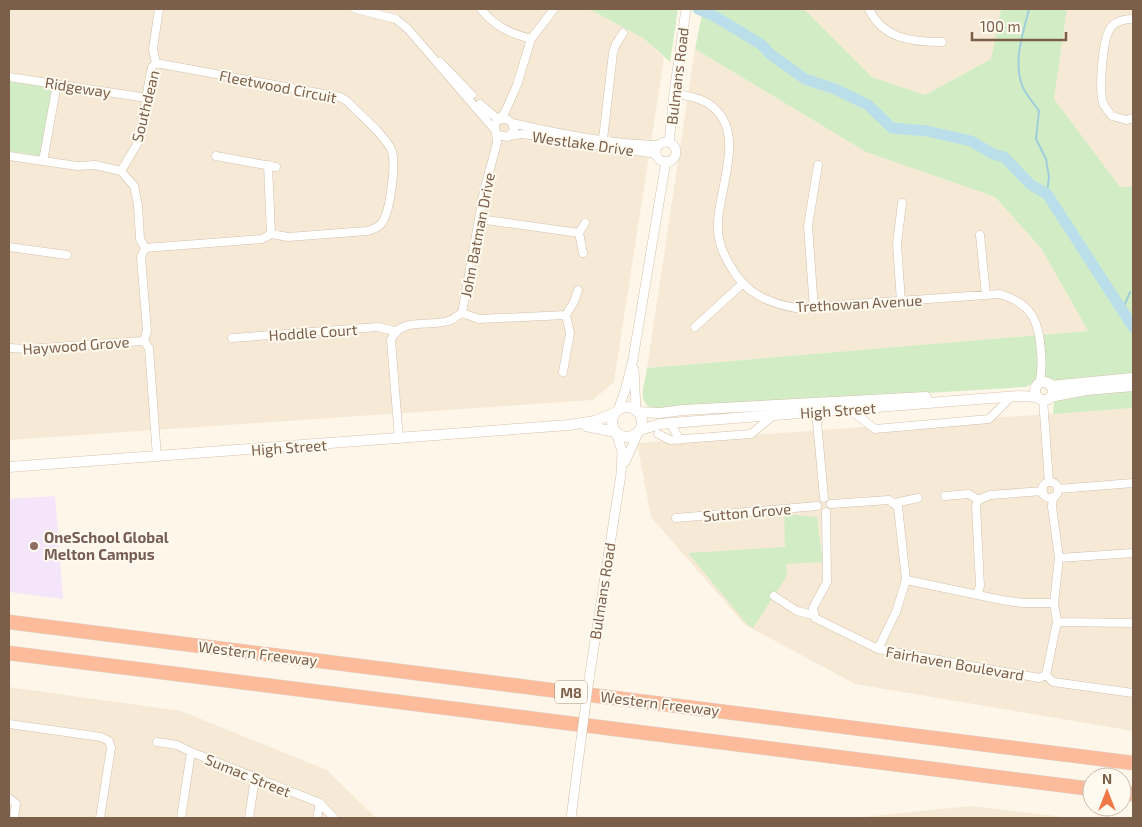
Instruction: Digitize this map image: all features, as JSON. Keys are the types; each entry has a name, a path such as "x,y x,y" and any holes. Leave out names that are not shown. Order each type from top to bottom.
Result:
{"highway":[{"name":"Western Freeway","path":"9,622 1133,763"},
{"name":"Western Freeway","path":"9,653 1082,788"}],"main road":[{"name":"High Street","path":"637,411 660,413 683,410 1028,391 1133,378"},
{"name":"High Street","path":"639,432 670,423 1011,397 1043,390 1086,390 1133,386"},
{"path":"629,407 637,411 642,422 639,432 629,437 616,432 611,421 616,411 629,407"},
{"name":"High Street","path":"9,467 569,425 600,420 616,411"},
{"name":"High Street","path":"569,425 594,427 616,432"}],"street":[{"name":"Southdean","path":"121,172 137,144 150,76 152,68 156,63 153,49 159,9"},
{"path":"356,9 371,10 396,19 418,38 501,137 508,136 514,130 512,122 513,94"},
{"path":"481,9 499,27 510,33 531,39"},
{"path":"496,132 495,124 500,119 513,94 531,39 554,9"},
{"name":"Bulmans Road","path":"669,143 686,9"},
{"path":"869,9 880,26 900,39 912,42 942,42"},
{"path":"1133,19 1120,20 1110,27 1106,37 1101,89 1104,104 1112,116 1127,120 1133,118"},
{"path":"603,139 613,53 616,44 624,32"},
{"path":"429,53 451,71 484,108 500,119 512,122"},
{"name":"Fleetwood Circuit","path":"145,248 262,239 271,234 288,237 367,231 377,228 383,222 387,211 394,162 393,152 388,145 347,100 340,96 156,63"},
{"name":"Ridgeway","path":"9,77 147,98"},
{"path":"43,161 57,84"},
{"name":"Trethowan Avenue","path":"674,93 706,102 720,114 727,126 729,151 719,238 725,256 742,284 780,305 814,309 1000,294 1014,299 1029,311 1040,332 1043,390"},
{"name":"Westlake Drive","path":"512,122 552,132 659,145"},
{"name":"John Batman Drive","path":"394,331 400,326 448,322 462,313 479,219 493,157 496,132"},
{"name":"Westlake Drive","path":"508,136 522,134 656,154"},
{"name":"John Batman Drive","path":"493,157 508,136"},
{"path":"669,143 674,147 675,153 672,159 666,161 660,159 656,154 659,145 669,143"},
{"path":"9,156 77,166 94,165 121,172 134,186 138,205 140,239 145,248 141,257 147,331 144,341 149,348 157,457"},
{"path":"216,156 276,167"},
{"path":"616,411 625,391 633,359 666,161"},
{"path":"268,165 271,234"},
{"path":"814,309 808,226 818,165"},
{"path":"901,302 897,244 902,203"},
{"path":"479,219 579,233"},
{"path":"583,253 579,233 585,223"},
{"path":"980,235 986,295"},
{"path":"9,247 67,255"},
{"path":"695,327 742,284"},
{"path":"563,372 570,333 566,315 574,302 578,290"},
{"path":"462,313 479,319 566,315"},
{"name":"Hoddle Court","path":"232,338 378,327 394,331"},
{"path":"394,331 391,340 399,439"},
{"name":"Haywood Grove","path":"9,348 27,349 144,341"},
{"path":"633,359 637,411"},
{"path":"1043,390 1049,482"},
{"path":"849,409 875,429 898,428 989,419 1011,397"},
{"path":"816,411 824,498 831,504 879,500 896,504 918,498"},
{"path":"658,434 664,438 680,440 750,434 775,414"},
{"path":"670,423 680,440"},
{"name":"Bulmans Road","path":"571,818 589,679 621,474 622,451 616,432"},
{"name":"Bulmans Road","path":"621,474 639,432"},
{"path":"1049,482 1054,483 1058,489"},
{"path":"1043,491 1044,486 1049,482"},
{"path":"1058,489 1133,483"},
{"path":"1043,491 1048,497 1053,497 1058,489"},
{"path":"977,594 980,586 976,506 978,500 990,495 1043,491"},
{"path":"945,496 969,494 978,500"},
{"name":"Fairhaven Boulevard","path":"774,596 797,611 813,615 820,622 878,649 1038,678 1046,676 1057,622 1054,603 1060,558 1053,514 1053,497"},
{"path":"824,498 819,501 817,506 821,511 826,512"},
{"path":"813,615 813,608 827,582 826,512 830,509 831,504"},
{"path":"878,649 896,612 906,580 898,507 896,504"},
{"name":"Sutton Grove","path":"676,518 817,506"},
{"path":"1060,558 1133,553"},
{"path":"906,580 1022,603 1054,603"},
{"path":"1057,622 1133,623"},
{"path":"1046,676 1053,682 1133,693"},
{"path":"9,724 101,737 109,741 111,748 100,818"},
{"path":"157,742 177,745 191,752"},
{"name":"Sumac Street","path":"181,818 191,752 320,803 334,818"},
{"path":"249,818 255,778"},
{"path":"9,798 16,804 14,818"},
{"path":"317,818 320,803"}],"shaded area":[{"path":"9,9 589,9 643,38 664,58 614,382 593,400 9,440"},
{"path":"804,9 1001,9 991,59 925,95 872,77"},
{"path":"1067,9 1133,9 1133,187 1120,187 1053,99"},
{"path":"695,49 866,152 995,197 1041,248 1088,331 647,368"},
{"path":"1133,408 1133,731 855,684 745,625 651,517 637,443"},
{"name":"OneSchool Global Melton Campus","path":"55,496 63,599 9,592 9,499"},
{"path":"9,687 181,711 327,770 376,818 9,818"},
{"path":"971,806 1072,818 852,818"}],"green space":[{"path":"589,9 678,9 670,62 643,38"},
{"path":"703,9 804,9 872,77 925,95 991,59 1001,9 1067,9 1054,99 1120,187 1133,187 1133,408 1053,414 1056,382 1048,380 1037,381 1026,387 655,410 649,407 643,398 647,368 1088,331 1041,248 995,197 866,152 695,49"},
{"path":"9,80 52,87 41,156 9,151"},
{"path":"784,514 817,517 823,562 786,564 787,576 753,628 746,623 688,553 785,547"}],"waterway":[{"path":"698,9 716,17 762,45 770,54 805,79 835,89 868,105 892,128 927,131 971,141 993,154 1004,157 1031,185 1047,194 1133,327"},
{"path":"1029,9 1020,47 1018,66 1023,88 1039,111 1036,139 1046,159 1049,177 1047,194"},
{"path":"1123,309 1130,292"}],"place":[{"name":"OneSchool Global Melton Campus","path":"34,546"}]}
